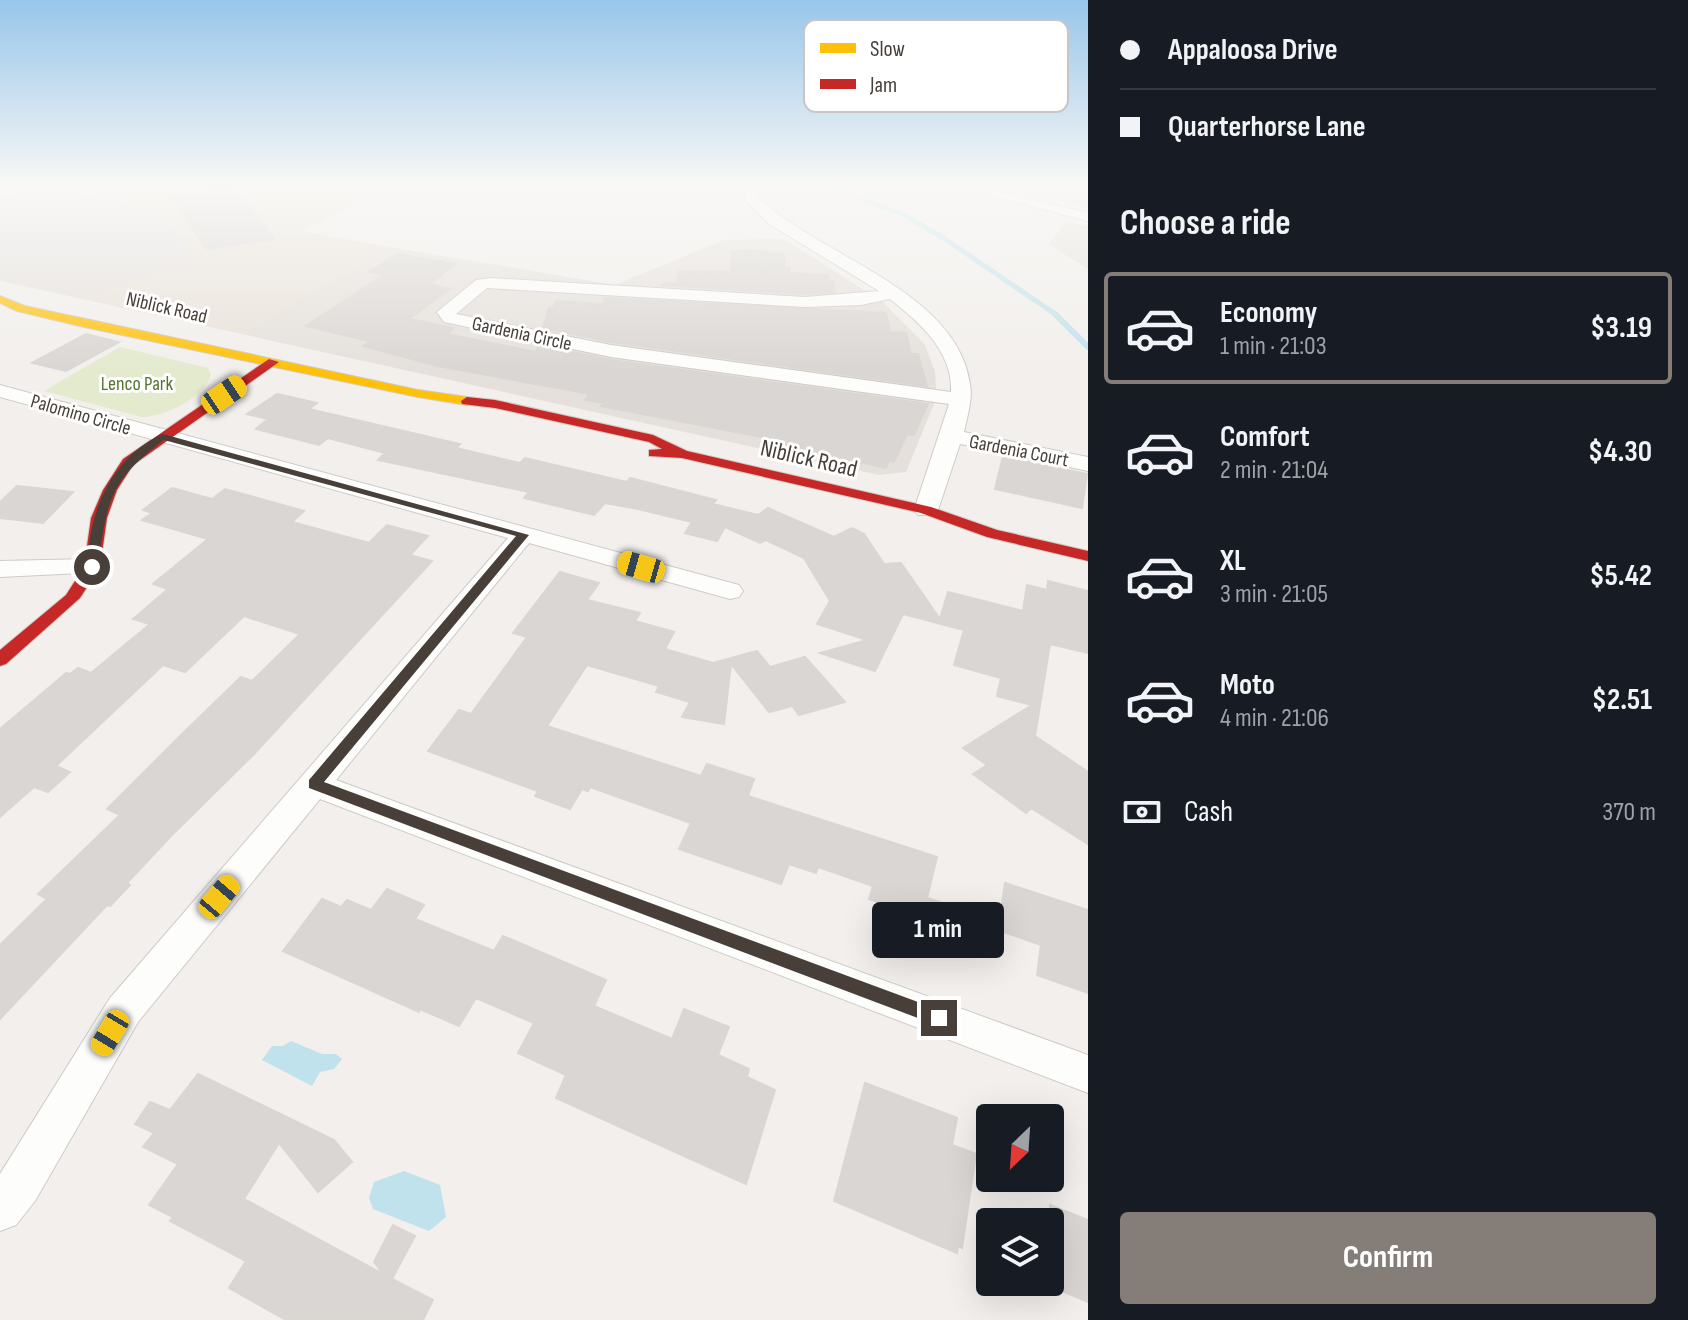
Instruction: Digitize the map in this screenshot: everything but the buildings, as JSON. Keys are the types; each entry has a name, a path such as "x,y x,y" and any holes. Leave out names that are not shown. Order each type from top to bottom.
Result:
{"main road":[{"name":"Niblick Road","path":"0,299 38,300 246,348 273,362 432,397 482,415 645,452 682,454 926,510 992,534 1088,556"},
{"path":"0,660 72,598 92,567 99,518 110,490 128,462 273,362"},
{"name":"Niblick Road","path":"926,510 999,516"}],"street":[{"path":"818,248 917,310 942,337 958,369 960,399 926,510"},
{"name":"Gardenia Circle","path":"894,293 861,300 805,302 491,283 482,284 446,312 450,318 611,351 960,399"},
{"name":"Palomino Circle","path":"0,391 730,591"},
{"name":"Gardenia Court","path":"950,436 1088,464"},
{"path":"0,1209 19,1185 124,1010 523,535"},
{"path":"0,569 92,567"},
{"path":"314,784 1088,1074"}],"shaded area":[{"path":"0,248 388,248 242,334 0,281"},
{"path":"0,248 183,248 191,260 80,297 0,279"},
{"path":"388,248 615,285 706,248 798,248 883,302 925,345 935,372 934,404 906,472 879,475 242,334"},
{"path":"1055,248 1088,248 1088,269"}],"green space":[{"name":"Lenco Park","path":"120,347 208,368 211,375 192,399 162,413 142,417 44,391"}],"water":[{"path":"291,1041 322,1054 336,1054 342,1059 334,1069 320,1072 312,1086 262,1060 272,1046 283,1046"},
{"path":"404,1171 440,1185 446,1217 429,1231 373,1209 369,1198 374,1182"}],"waterway":[{"path":"958,248 1058,316"},
{"path":"1055,314 1088,347"}],"traffic: slow":[{"path":"0,299 21,309 116,330 418,394 467,401"}],"traffic: jam":[{"path":"0,660 72,598 92,567 99,518 110,490 128,462 273,362"},
{"path":"467,401 495,404 653,439 682,454"},
{"path":"654,453 682,454 926,510 992,534 1088,556"}],"route":[{"path":"92,567 99,518 110,490 128,462 163,437 523,535 314,784 939,1018"}]}
